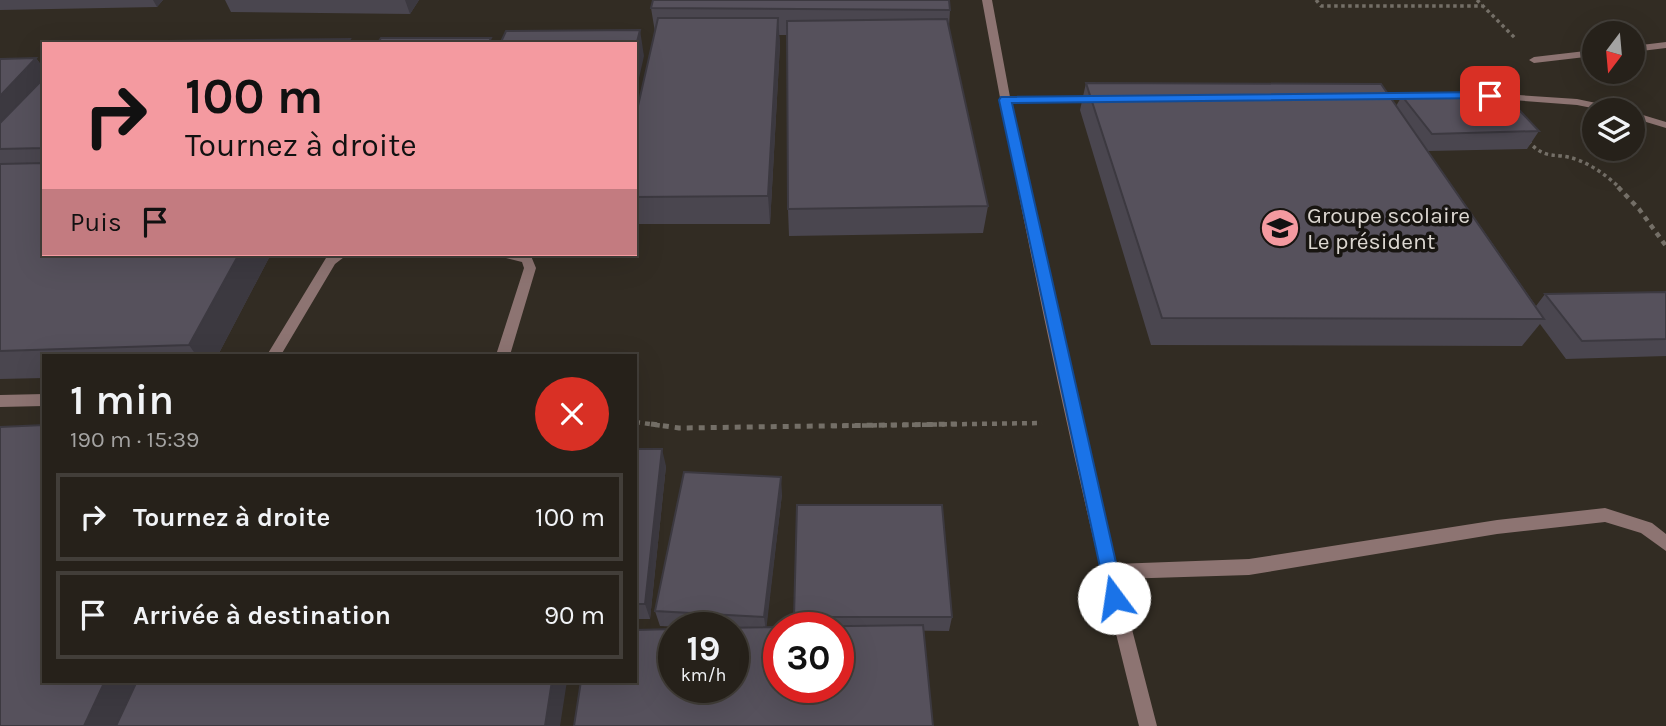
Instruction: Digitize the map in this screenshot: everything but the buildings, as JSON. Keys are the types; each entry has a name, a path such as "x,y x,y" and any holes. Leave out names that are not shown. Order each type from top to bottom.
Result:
{"street":[{"path":"987,0 1005,100 1108,572 1148,726"},
{"path":"1645,48 1666,45"},
{"path":"1534,60 1582,54"},
{"path":"1365,97 1434,96"},
{"path":"1476,96 1582,104"},
{"path":"1005,100 1116,99"},
{"path":"1645,119 1666,125"},
{"path":"275,354 330,261 339,256"},
{"path":"503,354 530,268 527,259 514,256"},
{"path":"0,401 42,400"},
{"path":"1108,572 1249,567 1497,527 1605,515 1646,528 1666,544"}],"path":[{"path":"1316,0 1321,6 1482,6 1476,0"},
{"path":"1490,96 1539,153 1579,159 1632,200 1655,227 1666,246"},
{"path":"637,422 679,428 1075,422"}],"place":[{"name":"Groupe scolaire Le président","path":"1280,228"}],"route":[{"path":"1114,598 1005,100 1490,96"}]}
